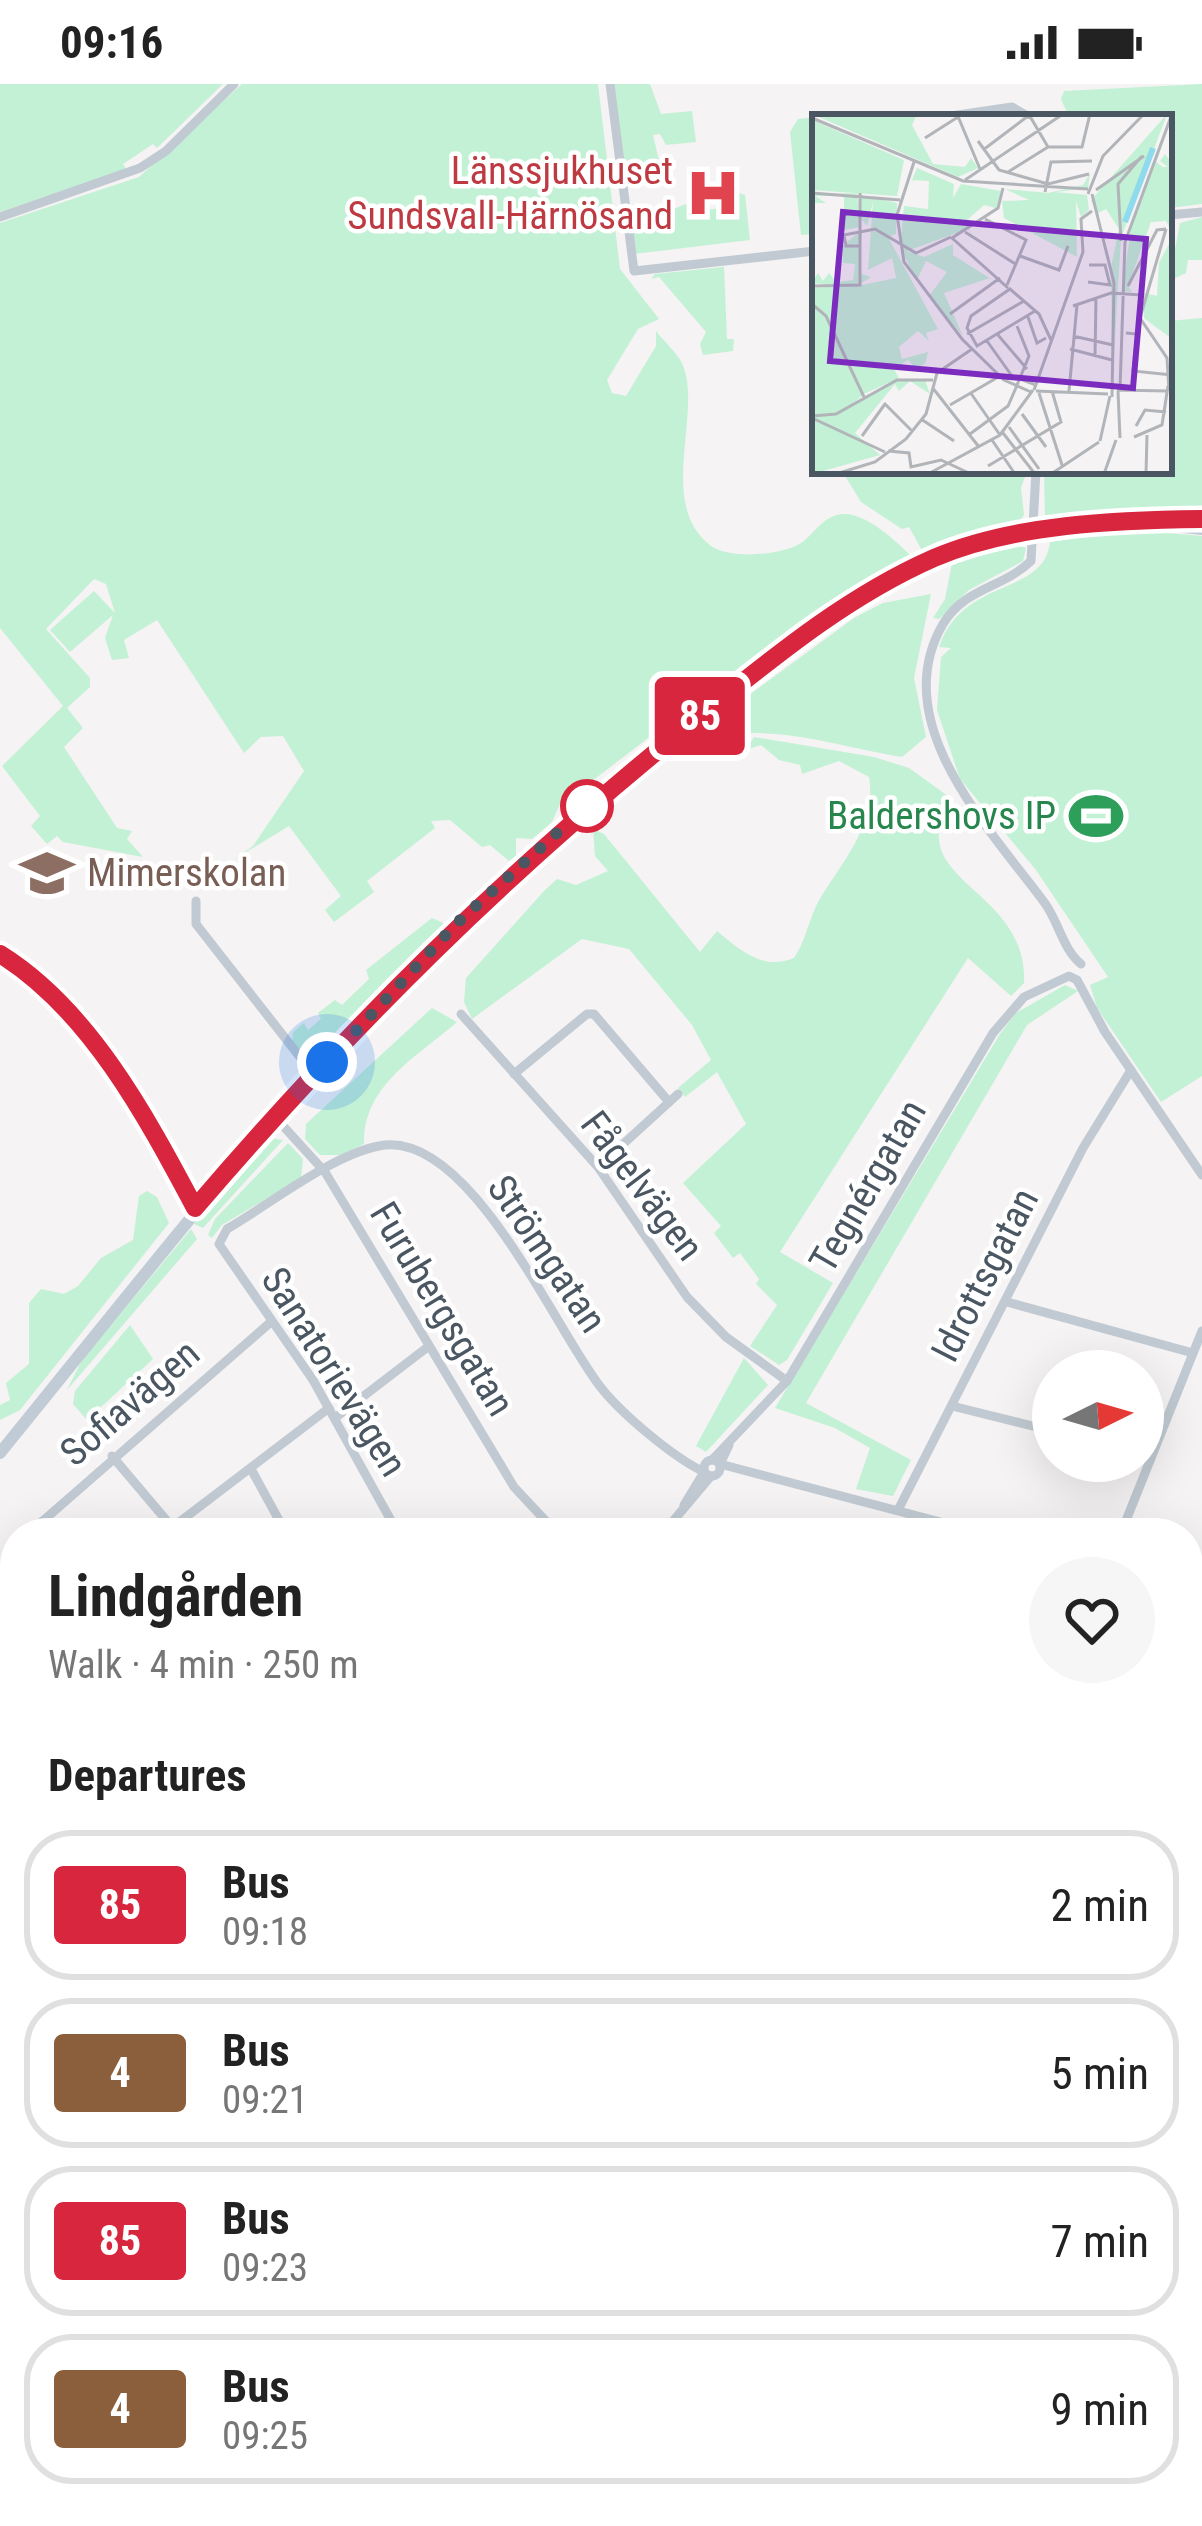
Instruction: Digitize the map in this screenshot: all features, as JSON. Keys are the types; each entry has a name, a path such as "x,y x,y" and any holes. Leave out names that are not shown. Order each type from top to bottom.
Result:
{"street":[{"path":"0,217 140,168 166,151 234,84"},
{"path":"610,84 634,271 812,251"},
{"path":"964,114 1012,107 1024,114"},
{"path":"1172,215 1202,212"},
{"path":"1036,474 1031,561 958,604 934,648 929,675 933,722 969,803 1048,906 1081,964"},
{"path":"0,1453 274,1116 458,922 582,810 779,653 895,577 939,556 1034,533 1202,519"},
{"path":"1144,522 1202,530"},
{"path":"196,901 200,929 314,1075"},
{"path":"0,954 46,992 141,1104 195,1208"},
{"name":"Tegnérgatan","path":"674,1518 787,1381 993,1033 1024,997 1072,976 1131,1070"},
{"name":"Fågelvägen","path":"460,1014 598,1167 687,1297 726,1336 787,1381"},
{"path":"514,1074 586,1014 594,1014 674,1098 598,1167"},
{"path":"1131,1070 1202,1175"},
{"name":"Idrottsgatan","path":"898,1510 1084,1148 1131,1070"},
{"name":"Furubergsgatan","path":"274,1116 325,1172 514,1487 543,1518"},
{"name":"Strömgatan","path":"219,1244 227,1229 357,1153 401,1144 447,1167 508,1244 608,1396 685,1456 712,1468 926,1518"},
{"name":"Sanatorievägen","path":"219,1244 332,1413 390,1518"},
{"path":"1006,1302 1193,1353"},
{"name":"Sofiavägen","path":"45,1518 272,1321"},
{"path":"1164,1418 1202,1331"},
{"path":"186,1518 429,1346"},
{"path":"952,1406 1032,1426"},
{"path":"112,1456 159,1518"},
{"path":"251,1469 278,1518"},
{"path":"1126,1518 1138,1482"}],"green space":[{"path":"0,84 223,84 157,148 153,144 123,164 126,169 0,212"},
{"path":"242,84 598,84 620,269 659,319 638,329 607,380 612,393 626,396 656,346 656,331 682,363 688,388 683,485 695,529 719,550 768,553 792,547 826,520 847,514 879,528 915,560 822,610 732,673 560,804 552,822 532,839 516,838 516,856 509,861 490,845 482,847 450,820 431,821 435,828 367,881 374,892 334,922 325,910 341,896 289,826 233,860 253,846 304,771 283,736 261,737 244,753 157,620 124,640 129,658 112,660 105,638 113,615 70,652 50,630 94,591 115,613 106,584 94,579 46,629 90,678 90,687 67,708 83,728 64,747 117,828 132,831 127,839 143,857 63,842 57,836 47,844 31,826 40,816 2,766 63,706 0,628 0,223 139,177"},
{"path":"613,84 650,84 661,114 692,111 696,142 666,145 660,134 653,135 663,178 648,165 622,169"},
{"path":"1202,84 1202,204 1172,208 1172,114 1068,114 1061,99 1064,91"},
{"path":"812,117 812,234 801,235 790,132 798,119"},
{"path":"733,191 745,195 750,240 634,254 630,227 653,225 675,208 695,202 702,201 704,210 734,207"},
{"path":"1202,217 1202,260 1188,260 1186,273 1172,280 1172,265 1180,223"},
{"path":"724,267 727,339 734,339 733,351 703,355 700,344 706,332 659,277 651,279 655,274"},
{"path":"1202,318 1202,513 1045,518 1044,474 1172,474 1172,321"},
{"path":"844,474 1026,474 1021,488 1024,515 1016,525 954,538 924,554 909,527 902,529 861,502"},
{"name":"Baldershovs IP","path":"1132,530 1202,536 1202,1076 1161,1102 1097,1008 1090,985 1108,977 1036,870 960,779 937,710 941,657 951,648 939,647 950,624 966,608 1034,572 1050,542"},
{"path":"1026,548 1023,561 969,590 939,619 933,618 945,599 952,563"},
{"path":"931,594 914,678 926,737 902,757 782,735 708,738 707,726 854,618 883,603"},
{"path":"754,737 874,757 909,768 952,799 939,829 942,852 1012,933 1021,955 1024,983 1011,996 968,958 780,1252 833,1283 787,1360 779,1365 750,1346 777,1305 756,1284 759,1279 740,1253 733,1258 714,1233 721,1226 683,1183 746,1124 717,1072 685,1097 678,1088 711,1060 692,1025 629,949 582,939 472,1019 464,1002 466,978 557,879 576,885 608,871 595,856 593,829 604,834 700,952 717,931 762,960 794,958 817,904 863,825 869,777 839,761 802,774 800,765 779,760 761,745 746,750"},
{"path":"432,918 448,925 322,1055 307,1059 292,1045 293,1032 304,1023 308,1030 321,1019 318,1013 335,1000 342,1005 369,979 366,970"},
{"path":"1065,985 1078,991 1027,1025 806,1403 911,1460 893,1496 856,1489 870,1448 835,1428 775,1408 1000,1034 1016,1013"},
{"path":"432,1008 457,1022 382,1089 366,1123 364,1144 341,1155 320,1155 305,1139 306,1124"},
{"path":"270,1138 283,1140 203,1228 194,1224"},
{"path":"288,1143 303,1159 301,1178 222,1225 212,1238 208,1235 215,1219"},
{"path":"147,1191 157,1197 169,1223 20,1410 0,1420 0,1405 10,1400 6,1383 29,1364 29,1303 41,1289 64,1294 78,1286 101,1258 133,1240 139,1196"},
{"path":"191,1229 197,1239 67,1390 82,1360"},
{"path":"130,1325 153,1359 87,1420 73,1404 75,1391"},
{"path":"744,1358 768,1385 706,1452 696,1446"}],"bus line":[{"name":"85","path":"0,954 46,992 141,1104 195,1208 302,1085 458,922 582,810 779,653 849,605 939,556 1010,537 1099,525 1202,519"}],"place":[{"name":"Länssjukhuset Sundsvall-Härnösand","path":"713,193"},
{"name":"Baldershovs IP","path":"1096,816"},
{"name":"Mimerskolan","path":"47,873"}],"route":[{"path":"327,1062 458,922 587,806"}]}
